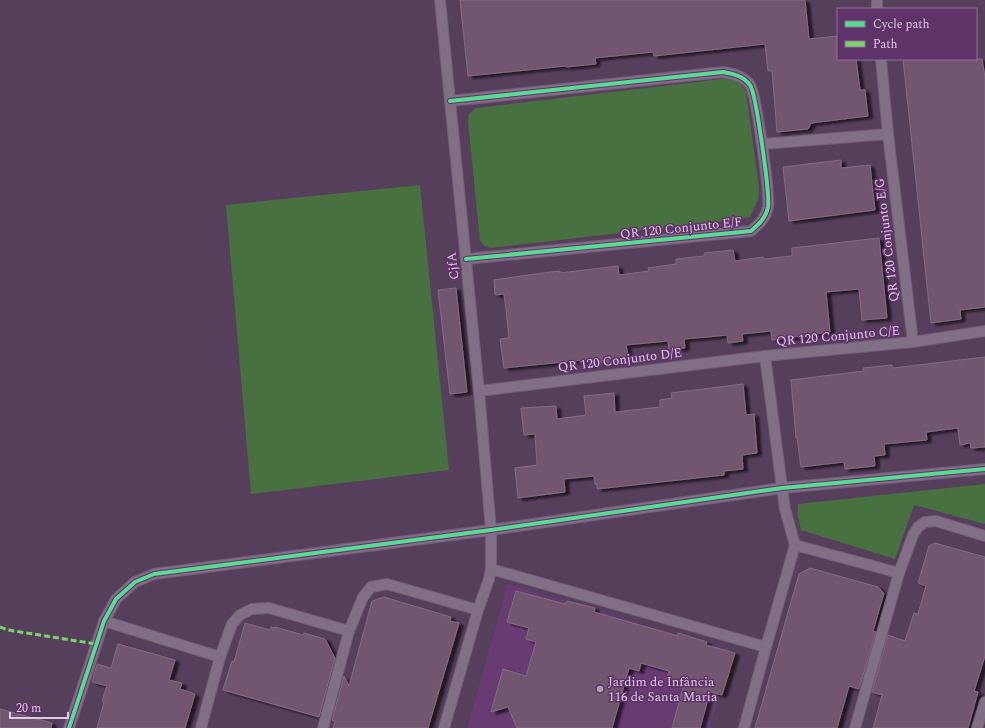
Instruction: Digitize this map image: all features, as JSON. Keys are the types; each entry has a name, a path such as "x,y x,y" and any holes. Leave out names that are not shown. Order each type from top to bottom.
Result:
{"street":[{"name":"CjfA","path":"440,0 479,390 491,530 491,569 489,579 478,610 444,728"},
{"name":"QR 120 Conjunto E/G","path":"882,60 888,134 913,342"},
{"name":"QR 120 Conjunto E/F","path":"450,101 723,72 738,75 751,86 762,144 768,207 763,222 751,231 466,259"},
{"path":"762,144 888,134"},
{"name":"QR 120 Conjunto C/E","path":"765,356 913,342 985,331"},
{"path":"744,728 795,545 785,509 765,356"},
{"name":"QR 120 Conjunto D/E","path":"479,390 765,356"},
{"path":"68,728 104,621 116,599 136,582 154,574 491,530 782,488 985,469"},
{"path":"855,728 900,573 913,535 918,527 925,522 936,521 985,536"},
{"path":"795,545 900,573"},
{"path":"491,569 766,647"},
{"path":"323,728 349,631 363,597 372,587 387,584 478,610"},
{"path":"201,728 220,657 232,624 240,615 252,609 269,608 349,631"},
{"path":"104,621 220,657"},
{"path":"977,728 985,702"}],"shaded area":[{"name":"Jardim de Infância 116 de Santa Maria","path":"508,584 733,651 709,728 467,728"}],"green space":[{"path":"722,79 737,81 746,92 759,187 758,200 750,217 491,248 485,246 480,241 468,121 469,114 476,108"},
{"path":"420,185 449,470 251,494 226,205"},
{"path":"985,484 985,524 914,505 895,559 801,530 798,517 798,504"}],"building":[{"path":"460,0 805,0 809,39 837,36 837,60 856,60 860,90 865,90 868,116 811,123 808,129 777,132 772,71 768,71 765,44 654,56 653,52 595,58 596,64 468,76"},
{"path":"982,59 985,77 985,307 960,310 961,319 931,323 903,60"},
{"path":"841,160 841,168 870,165 875,210 789,221 783,167"},
{"path":"879,238 887,318 862,320 859,289 826,292 830,332 772,340 771,331 742,334 743,341 728,343 727,335 684,339 685,348 669,349 668,341 626,345 629,360 599,363 602,358 504,368 500,339 509,338 506,309 504,294 495,295 494,280 560,271 560,273 618,266 619,275 649,271 648,268 676,264 676,259 704,256 704,253 733,250 735,261 763,257 764,259 792,256 792,248"},
{"path":"456,288 467,392 450,394 438,290"},
{"path":"985,357 985,447 971,448 970,443 960,445 958,428 926,432 927,440 884,444 885,455 874,456 875,466 845,469 844,462 801,467 796,438 791,380 864,371 863,368 892,365 893,368"},
{"path":"743,384 746,415 754,414 757,453 742,455 743,469 724,471 724,475 597,489 594,476 564,479 565,492 518,498 515,468 537,465 535,434 524,435 521,408 556,406 557,419 586,415 584,396 614,393 615,412 660,407 660,400 672,398 671,393"},
{"path":"935,543 985,557 985,656 974,691 978,692 968,728 873,728 882,695 872,692 888,635 905,641 914,613 918,614 926,586 918,583 929,546"},
{"path":"810,568 878,587 884,593 873,631 876,632 859,689 849,686 837,728 755,728 799,574"},
{"name":"Jardim de Infância 116 de Santa Maria","path":"516,591 565,604 567,601 595,608 594,612 678,636 678,633 707,642 706,645 735,653 722,695 710,692 700,728 672,728 684,684 667,679 669,671 641,663 639,671 629,668 612,728 517,728 508,707 491,712 503,669 526,676 536,642 526,639 529,628 507,622"},
{"path":"384,597 451,617 450,621 459,623 428,728 333,728 335,721 332,720 344,676 349,686 372,601"},
{"path":"245,623 270,630 271,627 275,627 303,635 304,633 325,639 335,658 319,717 223,690 232,661 234,662"},
{"path":"118,644 175,660 169,680 182,683 180,689 195,694 185,728 97,728 104,702 102,701 107,686 92,682 97,664 111,668"},
{"path":"0,709 52,723 51,728 0,728"}],"marked path":[{"path":"0,627 8,630 96,644"}],"cycle path":[{"path":"450,101 723,72 731,74 744,79 750,85 753,92 767,184 768,207 766,214 751,231 466,259"},
{"path":"69,728 104,621 116,599 135,582 154,574 491,530 782,488 985,469"}],"place":[{"name":"Jardim de Infância 116 de Santa Maria","path":"600,689"}]}
